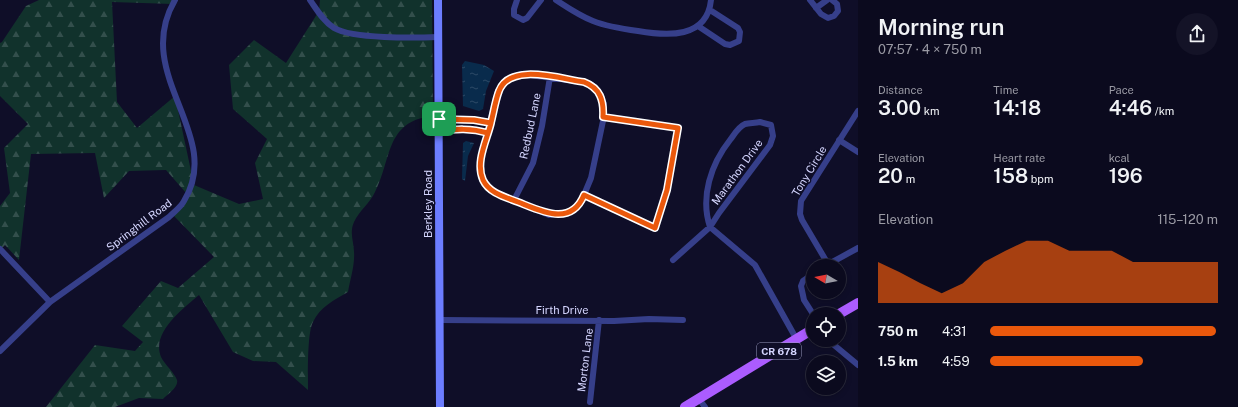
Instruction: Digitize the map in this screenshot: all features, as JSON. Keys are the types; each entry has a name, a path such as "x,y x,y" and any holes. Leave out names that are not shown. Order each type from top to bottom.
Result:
{"main road":[{"path":"846,310 858,303"},
{"name":"CR 678","path":"685,407 702,403 806,334"}],"street":[{"name":"Springhill Road","path":"0,351 50,302 169,217 183,203 189,191 195,168 195,156 187,125 167,71 162,48 165,24 176,0"},
{"path":"310,0 328,24 348,33 363,36 438,37"},
{"name":"Berkley Road","path":"438,0 440,407"},
{"path":"517,0 514,15 523,20 527,18 541,0"},
{"path":"556,0 574,12 593,21 614,28 670,35 682,33 698,26 710,10 711,0"},
{"path":"810,0 823,16 831,18 836,14 838,8 832,0"},
{"path":"816,8 827,0"},
{"path":"698,26 725,44 730,45 739,41 740,32 738,28 710,10"},
{"path":"521,74 550,77 592,85 601,97 604,104 603,117 591,178 581,202 568,213 549,215 492,191 483,179 480,170 481,160 498,91 507,80 521,74"},
{"name":"Redbud Lane","path":"514,200 533,163 542,126 550,77"},
{"name":"Tony Circle","path":"824,259 802,220 800,208 805,193 858,111"},
{"path":"584,195 655,228 667,190 678,128 603,117"},
{"path":"439,119 474,120 491,123"},
{"name":"Marathon Drive","path":"673,260 710,227 770,145 773,136 772,129 768,123 760,122 745,124 724,147 716,161 709,178 707,194 706,216 710,227"},
{"path":"439,131 462,128 488,133"},
{"path":"839,140 858,152"},
{"path":"710,227 755,265 797,340"},
{"name":"Tony Circle","path":"838,259 858,248"},
{"path":"0,249 50,302"},
{"path":"806,279 803,281 801,286 804,300 809,307"},
{"name":"Firth Drive","path":"440,320 683,320"},
{"name":"Morton Lane","path":"590,402 599,320"},
{"path":"836,347 856,364 858,356"}],"green space":[{"path":"39,0 177,0 173,4 112,2 117,102 137,128 175,96 194,185 239,204 263,199 255,163 267,139 233,109 229,65 254,40 286,63 319,11 320,0 432,0 433,116 417,119 406,125 398,134 392,144 375,192 354,222 352,234 354,262 348,292 323,308 313,322 311,328 308,355 308,390 276,362 253,361 233,352 199,295 177,314 164,330 160,339 159,348 161,357 177,380 175,388 163,399 139,398 115,407 46,407 95,345 135,351 143,342 122,326 161,281 178,288 214,257 174,216 187,194 166,170 129,171 104,198 95,153 31,154 19,260 5,245 0,250 0,206 10,193 4,148 28,124 0,96 0,43 26,6"}],"water":[{"path":"465,61 484,65 494,71 486,91 483,109 479,111 463,106 462,65"},
{"path":"466,141 474,143 468,156 465,181 462,179 463,143"}],"route":[{"path":"439,119 439,131 462,128 488,133 490,128 498,91 502,85 507,80 515,76 528,74 584,82 592,85 598,91 604,104 603,117 678,128 667,190 655,228 584,195 581,202 568,213 549,215 492,191 487,186 480,170 482,154 490,128 491,123 474,120 439,119"}]}
